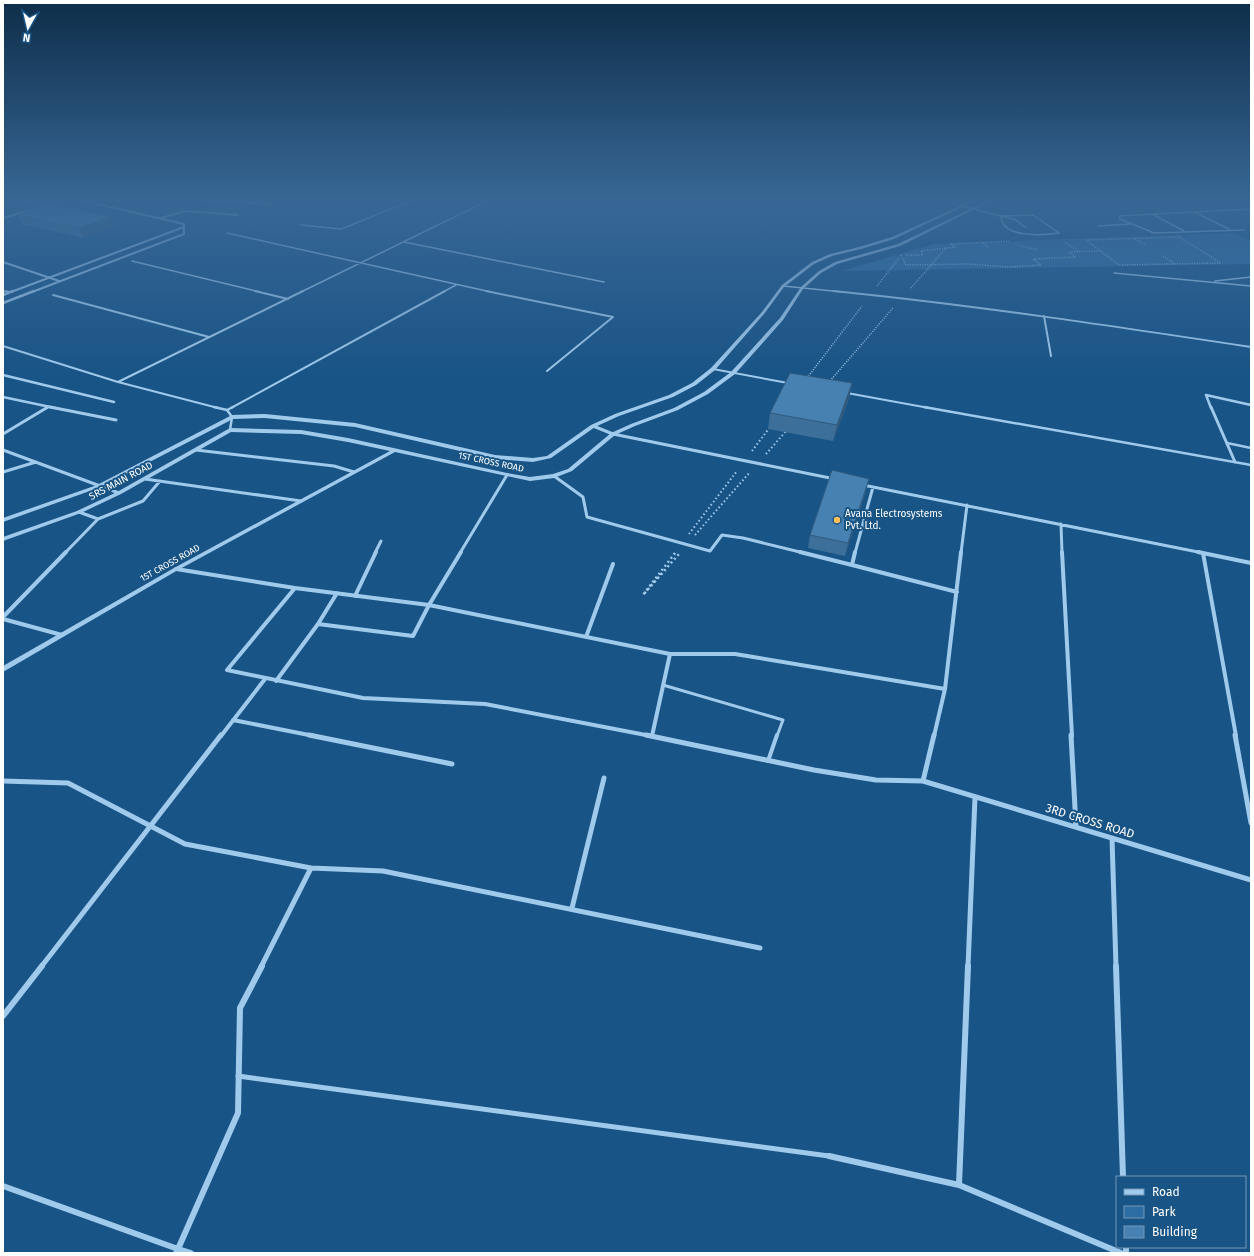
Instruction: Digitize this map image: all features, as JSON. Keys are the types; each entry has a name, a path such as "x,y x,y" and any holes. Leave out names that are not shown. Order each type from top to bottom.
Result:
{"street":[{"path":"3,295 99,259"},
{"path":"3,303 119,259"},
{"path":"3,520 99,486 232,417 265,416 355,425 495,457 532,460 549,457 593,426 670,396 694,384 713,369 763,313 783,286 813,263 822,259"},
{"name":"1ST CROSS ROAD","path":"3,670 176,569 394,450 530,479 554,476 570,470 614,434 633,425 676,409 706,394 733,373 782,318 802,288 820,272 836,263 851,259"},
{"path":"3,262 60,281"},
{"path":"3,375 114,402"},
{"path":"1235,462 1206,395 1251,405"},
{"path":"3,397 116,420"},
{"path":"3,434 48,407"},
{"path":"593,426 614,434 842,481"},
{"path":"230,430 301,432 394,450"},
{"name":"SRS MAIN ROAD","path":"3,539 79,512 119,493 230,430"},
{"path":"3,450 119,493"},
{"path":"196,450 334,466 354,472"},
{"path":"3,472 36,462"},
{"path":"318,624 413,636 429,605 506,475"},
{"path":"554,476 584,497 587,517 710,551 722,535 743,538 957,592"},
{"path":"145,479 301,501"},
{"path":"62,636 3,618 98,519 143,502 160,481"},
{"path":"857,484 1251,563"},
{"path":"852,565 873,487"},
{"path":"923,781 945,689 967,505"},
{"path":"79,512 98,519"},
{"path":"1060,524 1076,826"},
{"path":"355,596 381,541"},
{"path":"1203,553 1251,823"},
{"path":"586,637 613,564"},
{"path":"176,569 295,588 429,605 670,654 735,654 945,689"},
{"name":"3RD CROSS ROAD","path":"295,588 227,670 363,698 485,704 652,736 814,770 876,780 923,781 1251,880"},
{"path":"276,681 318,624 337,593"},
{"path":"652,736 670,654"},
{"path":"3,1016 152,827 265,679"},
{"path":"233,720 452,764"},
{"path":"572,908 604,778"},
{"path":"3,781 68,783 185,844 311,868 383,871 572,908 760,948"},
{"path":"958,1185 974,797"},
{"path":"1112,838 1124,1176"},
{"path":"177,1251 238,1113 240,1008 311,868"},
{"path":"829,1156 958,1185 1121,1253"},
{"path":"3,1186 42,1199 177,1251 191,1253"}],"lane":[{"path":"337,259 613,317 547,371"},
{"path":"118,382 371,259"},
{"path":"487,259 604,282"},
{"path":"132,262 288,299"},
{"path":"1114,273 1251,286"},
{"path":"1210,281 1251,277"},
{"path":"227,410 456,285"},
{"path":"783,286 931,301 1044,316 1251,347"},
{"path":"3,291 10,292"},
{"path":"53,295 209,337"},
{"path":"1044,316 1051,356"},
{"path":"3,346 118,382 227,410 232,417 230,430"},
{"path":"713,369 788,383"},
{"path":"843,393 1251,465"},
{"path":"1227,443 1251,448"},
{"path":"663,685 783,720 768,761"},
{"path":"238,1076 829,1156"}],"path":[{"path":"874,290 898,259"},
{"path":"902,259 906,265 967,264 1009,267 1041,265 1033,259 1041,259"},
{"path":"910,290 937,259"},
{"path":"1110,259 1119,265 1221,263 1214,259"},
{"path":"1167,259 1174,264"},
{"path":"807,379 865,302"},
{"path":"826,385 894,308"},
{"path":"749,455 773,423"},
{"path":"763,457 790,427"},
{"path":"686,537 740,468"},
{"path":"690,541 753,469"},
{"path":"677,550 643,594 680,553"}],"green space":[{"path":"884,259 1251,259 1251,264 842,271"}],"building":[{"path":"790,373 852,383 837,425 770,413"},
{"name":"Avana Electrosystems Pvt. Ltd.","path":"832,470 869,479 848,543 810,535"}],"place":[{"name":"Avana Electrosystems Pvt. Ltd.","path":"837,520"}]}
